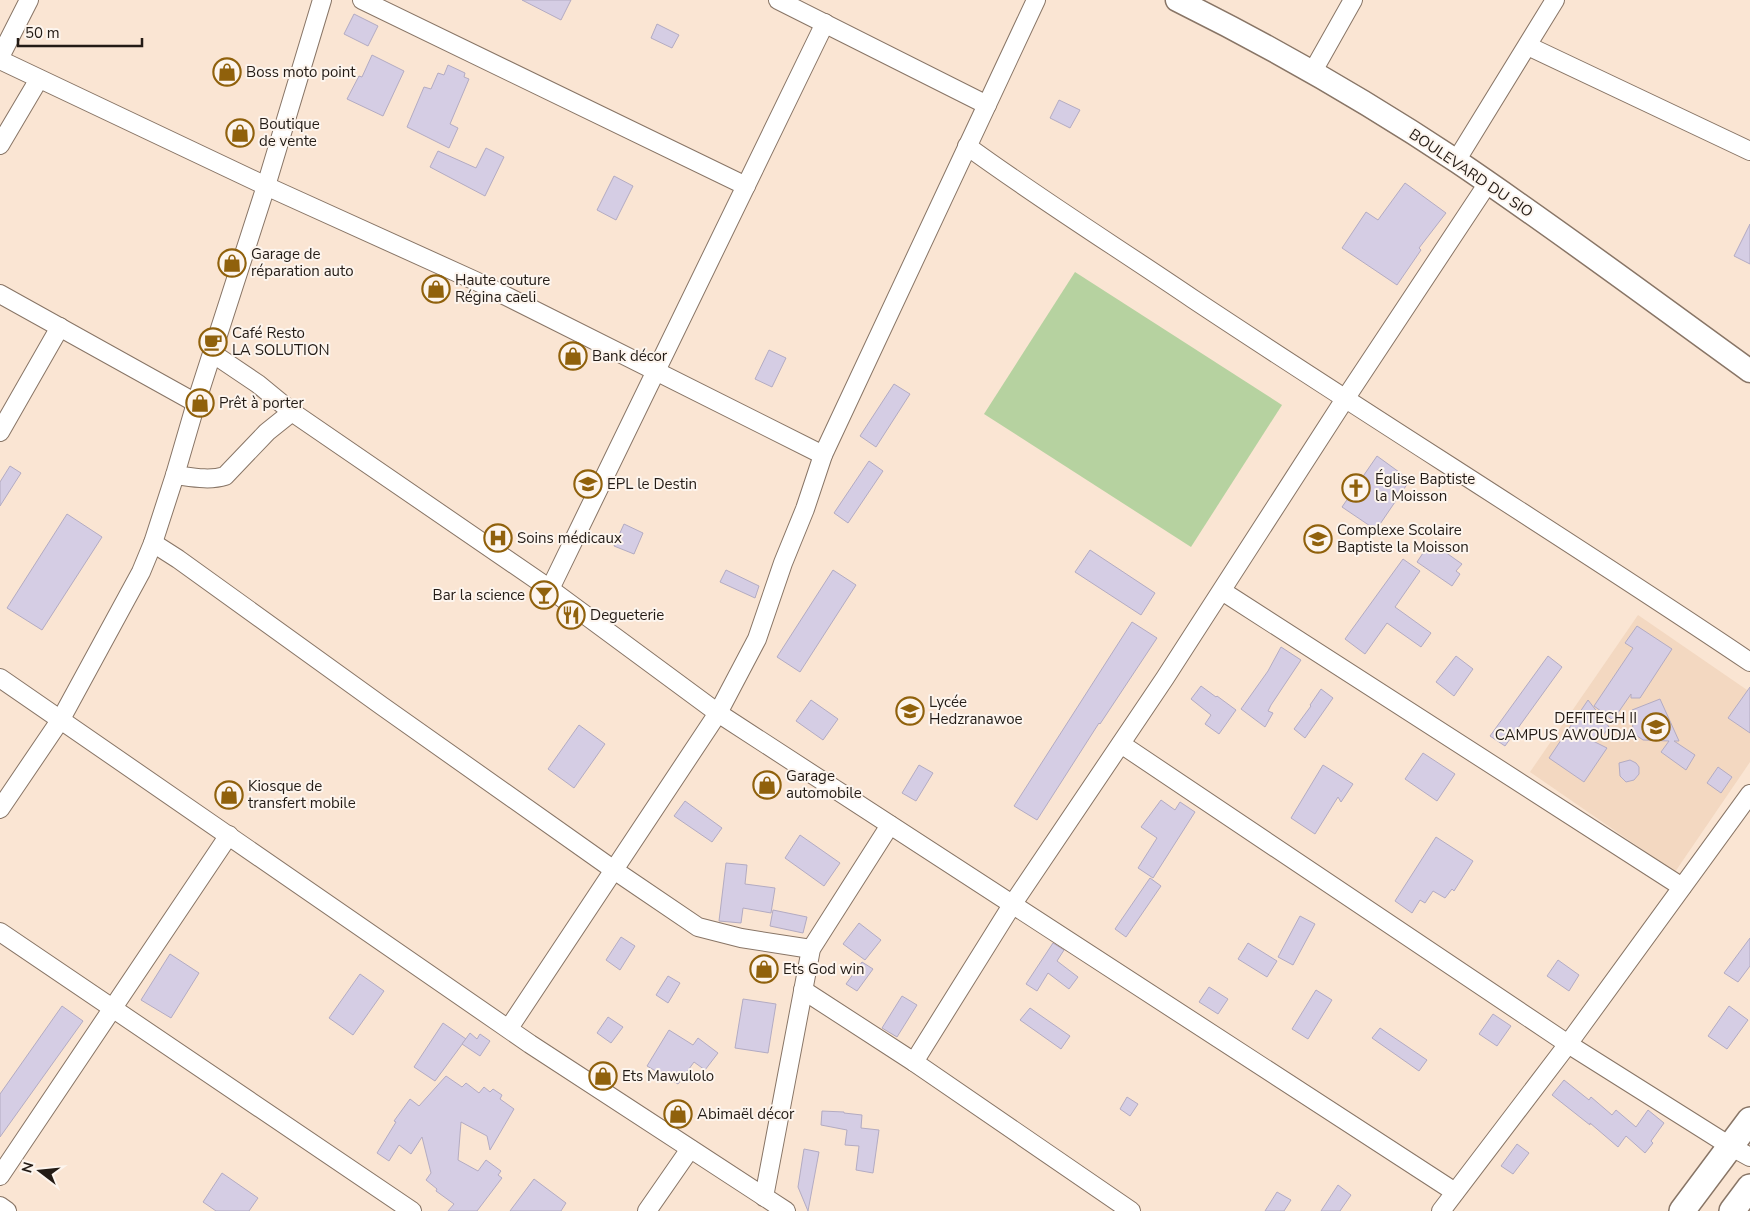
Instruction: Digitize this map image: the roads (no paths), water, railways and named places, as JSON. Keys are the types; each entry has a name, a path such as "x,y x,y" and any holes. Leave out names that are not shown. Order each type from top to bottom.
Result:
{"main road":[{"path":"1682,1211 1740,1152 1750,1120"},
{"path":"1732,1211 1750,1187"}],"street":[{"path":"30,0 0,58 39,79 266,186 480,283 823,455"},
{"path":"0,809 61,718 141,572 153,543 266,186 322,0"},
{"path":"362,0 746,186"},
{"path":"778,0 987,104"},
{"path":"509,1028 718,713 756,639 783,563 806,509 823,455 1036,0"},
{"name":"BOULEVARD DU SIO","path":"1177,0 1313,71 1456,161 1750,371"},
{"path":"1313,71 1353,0"},
{"path":"1456,161 1555,0"},
{"path":"550,588 825,24"},
{"path":"1528,46 1750,151"},
{"path":"0,145 39,79"},
{"path":"967,146 1017,183 1344,399 1650,595 1750,662"},
{"path":"914,1062 1012,905 1122,744 1344,399 1488,183"},
{"path":"0,294 196,403"},
{"path":"0,432 60,327"},
{"path":"212,353 258,384 292,412 550,588 718,713 1455,1192"},
{"path":"175,475 207,478 225,476 267,432 292,412"},
{"path":"153,543 614,870 698,927 741,938 811,949"},
{"path":"1222,591 1682,887"},
{"path":"0,678 61,718 509,1028 786,1211"},
{"path":"1122,744 1568,1044 1740,1152"},
{"path":"1440,1211 1568,1044 1750,794"},
{"path":"764,1197 811,949 890,825"},
{"path":"0,1176 229,835"},
{"path":"0,932 412,1211"},
{"path":"803,990 914,1062 1131,1211"},
{"path":"647,1211 690,1149"},
{"path":"0,1206 7,1211"}],"place":[{"name":"Boss moto point","path":"227,72"},
{"name":"Boutique de vente","path":"240,133"},
{"name":"Garage de réparation auto","path":"232,263"},
{"name":"Haute couture Régina caeli","path":"436,289"},
{"name":"Café Resto LA SOLUTION","path":"213,342"},
{"name":"Bank décor","path":"573,356"},
{"name":"Prêt à porter","path":"200,403"},
{"name":"EPL le Destin","path":"588,484"},
{"name":"Église Baptiste la Moisson","path":"1356,488"},
{"name":"Soins médicaux","path":"498,538"},
{"name":"Complexe Scolaire Baptiste la Moisson","path":"1318,539"},
{"name":"Bar la science","path":"544,595"},
{"name":"Degueterie","path":"571,615"},
{"name":"Lycée Hedzranawoe","path":"910,711"},
{"name":"DEFITECH II CAMPUS AWOUDJA","path":"1656,727"},
{"name":"Garage automobile","path":"767,785"},
{"name":"Kiosque de transfert mobile","path":"229,795"},
{"name":"Ets God win","path":"764,969"},
{"name":"Ets Mawulolo","path":"603,1076"},
{"name":"Abimaël décor","path":"678,1114"}]}
